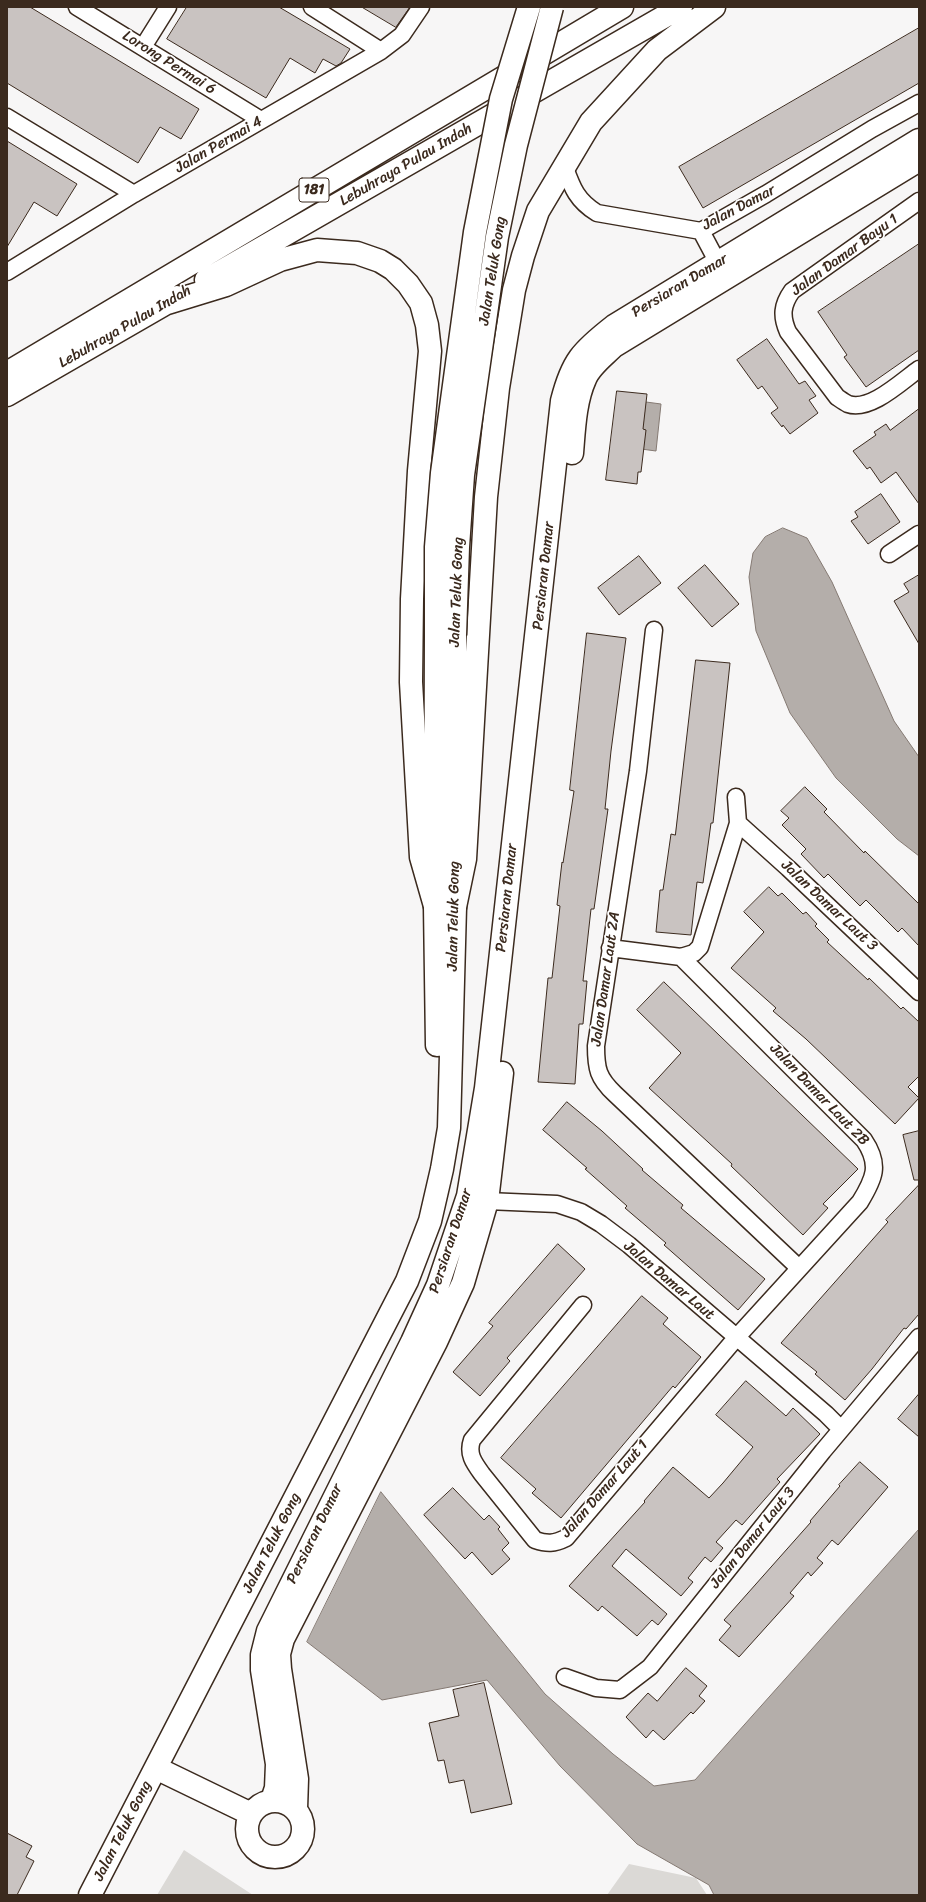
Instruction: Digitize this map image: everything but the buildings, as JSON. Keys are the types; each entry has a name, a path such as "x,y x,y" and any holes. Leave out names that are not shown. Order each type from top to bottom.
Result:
{"street":[{"name":"Lorong Permai 6","path":"78,7 261,120"},
{"path":"143,47 168,7"},
{"path":"312,7 381,51"},
{"name":"Jalan Permai 4","path":"7,272 134,194 381,51 402,35 421,7"},
{"name":"Jalan Teluk Gong","path":"90,1895 408,1281 430,1221 449,1128 445,906 446,635 436,547 442,473 476,232 501,99 529,7"},
{"name":"Jalan Teluk Gong","path":"446,635 458,547 463,474 496,237 516,145 552,7"},
{"name":"Lebuhraya Pulau Indah","path":"7,373 622,7"},
{"name":"Lebuhraya Pulau Indah","path":"7,395 681,7"},
{"path":"445,906 465,859 486,497 499,381 514,290 523,256 538,211 591,122 657,50 714,7"},
{"name":"Jalan Damar","path":"564,165 572,187 584,205 597,212 701,231 766,194 872,129 919,103"},
{"path":"7,117 134,194"},
{"name":"Persiaran Damar","path":"272,1800 276,1788 277,1764 262,1670 264,1644 268,1631 419,1328 477,1198 486,1088 561,408 568,378 578,358 593,343 614,326 919,140"},
{"name":"Persiaran Damar","path":"296,1809 297,1779 280,1669 279,1654 283,1639 436,1342 463,1283 477,1198 501,1087 515,938 573,438 579,398 585,378 614,346 919,160"},
{"name":"Jalan Damar Bayu 1","path":"919,202 792,291 785,301 782,311 783,322 788,332 837,397 848,404 858,405 869,403 881,397 919,369"},
{"path":"701,231 718,263"},
{"path":"164,304 226,285 280,260 317,250 357,253 380,261 393,269 408,284 421,304 427,325 430,350 415,551 411,682 421,857 445,906"},
{"path":"889,554 919,534"},
{"name":"Jalan Damar Laut 2A","path":"654,630 638,772 596,1046 597,1068 604,1083 799,1268"},
{"path":"610,948 681,957 694,953 700,947 738,823 736,797"},
{"name":"Jalan Damar Laut 3","path":"738,823 788,868 919,992"},
{"name":"Jalan Damar Laut 2B","path":"681,957 844,1118 872,1151 875,1167 872,1182 860,1202 736,1338"},
{"name":"Jalan Damar Laut","path":"477,1198 557,1204 581,1212 629,1245 826,1414 841,1429"},
{"name":"Jalan Damar Laut 1","path":"583,1305 472,1440 469,1448 474,1464 534,1540 543,1543 550,1544 566,1538 736,1338"},
{"name":"Jalan Damar Laut 3","path":"565,1677 596,1688 620,1690 650,1667 841,1429 919,1338"},
{"path":"156,1768 250,1814"},
{"path":"272,1800 288,1804 296,1809 304,1827 303,1837 298,1846 291,1852 282,1856 273,1857 263,1855 255,1850 249,1842 246,1833 250,1814 260,1805 272,1800"}],"shaded area":[{"path":"646,402 661,404 656,451 641,449"},
{"path":"783,528 807,538 832,582 894,721 919,757 919,856 897,839 836,778 790,713 756,631 749,577 753,553 765,537"},
{"path":"381,1492 545,1694 613,1754 654,1786 695,1780 919,1529 919,1895 714,1895 709,1885 637,1844 560,1766 487,1680 382,1700 307,1642"},
{"path":"184,1850 253,1895 157,1895"},
{"path":"629,1864 696,1878 707,1895 607,1895"}]}
